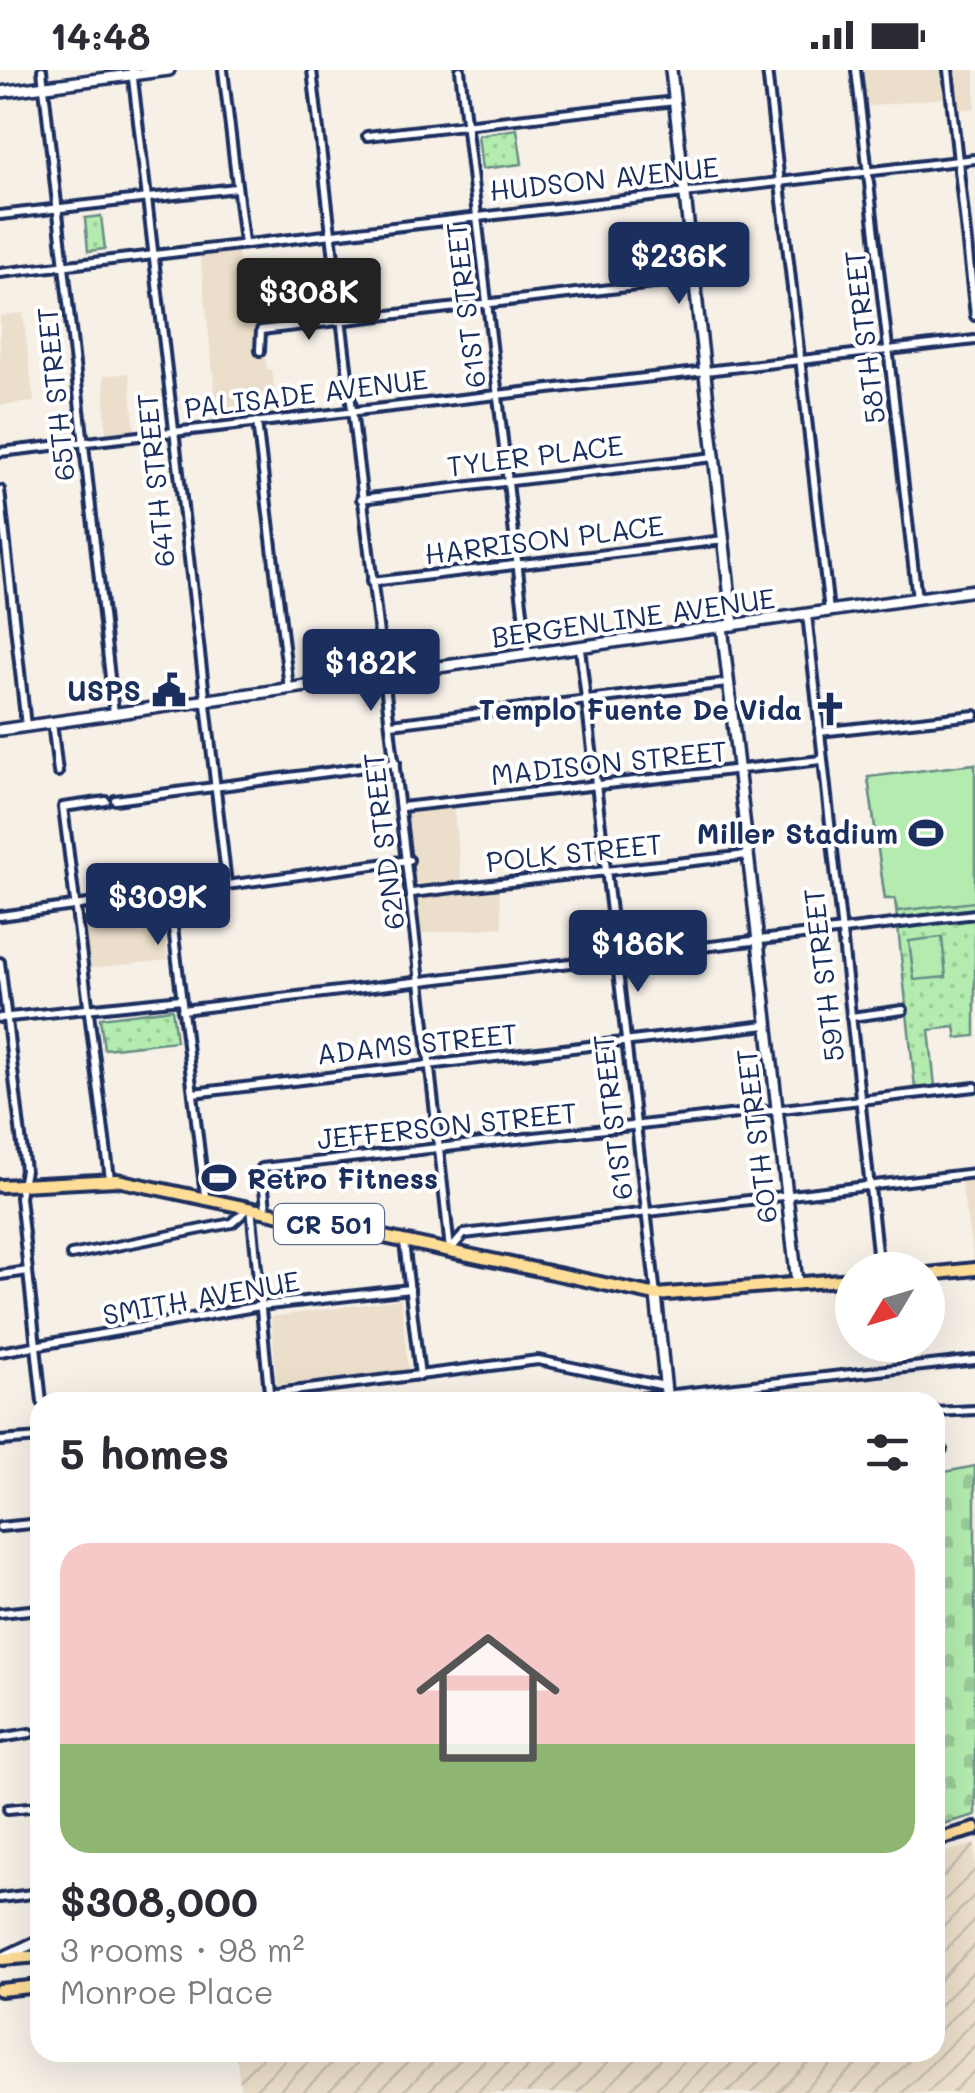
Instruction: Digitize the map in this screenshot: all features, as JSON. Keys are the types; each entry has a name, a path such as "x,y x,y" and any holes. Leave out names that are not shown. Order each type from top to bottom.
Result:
{"main road":[{"name":"CR 501","path":"0,1186 110,1179 656,1294 835,1280"},
{"path":"945,1272 975,1269"},
{"path":"945,1837 975,1829"},
{"path":"1,1959 30,1957"},
{"path":"0,1990 30,1987"}],"street":[{"name":"65TH STREET","path":"42,70 114,713"},
{"path":"0,92 169,70"},
{"path":"223,70 244,242"},
{"name":"62ND STREET","path":"312,70 370,582 402,807 450,1250"},
{"name":"61ST STREET","path":"460,70 528,655"},
{"name":"60TH STREET","path":"671,70 724,540 727,684 797,1283"},
{"path":"767,70 829,611"},
{"name":"58TH STREET","path":"856,70 917,598"},
{"path":"948,70 975,316"},
{"name":"64TH STREET","path":"132,72 227,884"},
{"path":"367,136 675,102"},
{"name":"HUDSON AVENUE","path":"0,272 975,159"},
{"path":"0,215 236,188"},
{"path":"260,351 258,331 696,279"},
{"name":"PALISADE AVENUE","path":"0,452 975,340"},
{"path":"257,422 289,688"},
{"name":"TYLER PLACE","path":"361,499 714,457"},
{"path":"0,490 26,726"},
{"name":"HARRISON PLACE","path":"370,582 724,540"},
{"name":"BERGENLINE AVENUE","path":"0,730 975,590"},
{"name":"59TH STREET","path":"807,614 876,1252"},
{"name":"61ST STREET","path":"580,648 666,1392"},
{"path":"391,724 727,684"},
{"path":"818,732 975,715"},
{"path":"52,722 58,772"},
{"name":"MADISON STREET","path":"402,807 821,760"},
{"path":"110,1179 63,807 396,763"},
{"name":"POLK STREET","path":"412,893 747,854"},
{"path":"0,916 408,860"},
{"path":"169,893 205,1196"},
{"path":"182,1010 975,914"},
{"path":"0,962 3,1017 25,1170 22,1185 28,1272 41,1392"},
{"path":"3,1017 181,999"},
{"path":"851,1017 903,1010"},
{"name":"ADAMS STREET","path":"194,1093 766,1025"},
{"name":"JEFFERSON STREET","path":"266,1210 262,1168 975,1087"},
{"path":"450,1250 464,1234 975,1173"},
{"path":"71,1255 232,1224 242,1219 251,1206"},
{"path":"251,1206 268,1392"},
{"path":"404,1241 420,1376"},
{"path":"0,1274 28,1272"},
{"name":"SMITH AVENUE","path":"0,1352 260,1306 410,1289"},
{"path":"310,1392 538,1360 658,1392"},
{"path":"684,1392 975,1360"},
{"path":"945,1412 975,1410"},
{"path":"0,1442 30,1439"},
{"path":"0,1526 30,1523"},
{"path":"0,1613 30,1610"},
{"path":"0,1738 30,1733"},
{"path":"8,1809 30,1807"},
{"path":"0,1898 30,1894"},
{"path":"1,1959 30,1945"}],"shaded area":[{"path":"857,70 947,70 950,97 862,107"},
{"path":"953,70 975,70 975,108 958,110"},
{"path":"237,246 243,290 289,284 295,326 261,331 267,370 272,370 278,418 218,422 200,251"},
{"path":"23,313 34,402 0,405 0,316"},
{"path":"129,373 135,431 106,433 104,376"},
{"path":"453,803 462,886 413,892 402,809"},
{"path":"498,884 503,927 417,934 413,893"},
{"path":"136,902 140,933 164,931 168,960 91,968 82,909"},
{"path":"975,1173 975,1264 974,1264 960,1176"},
{"path":"401,1299 408,1370 277,1385 271,1317"},
{"path":"975,1844 975,2093 241,2093 237,2062 945,2062 945,1852"}],"green space":[{"path":"517,129 522,164 482,169 478,135"},
{"path":"101,216 105,249 88,251 85,218"},
{"path":"975,764 975,1036 957,1038 955,1027 929,1030 935,1086 915,1088 895,899 885,899 868,778"},
{"name":"Miller Stadium","path":"975,764 975,902 897,911 895,898 885,899 868,777"},
{"path":"942,937 946,977 914,980 909,941"},
{"path":"172,1009 176,1041 104,1049 100,1018"},
{"path":"975,1466 975,1815 945,1823 945,1472"}],"place":[{"name":"USPS","path":"169,690"},
{"name":"Templo Fuente De Vida","path":"830,709"},
{"name":"Miller Stadium","path":"926,833"},
{"name":"Retro Fitness","path":"219,1178"}]}
